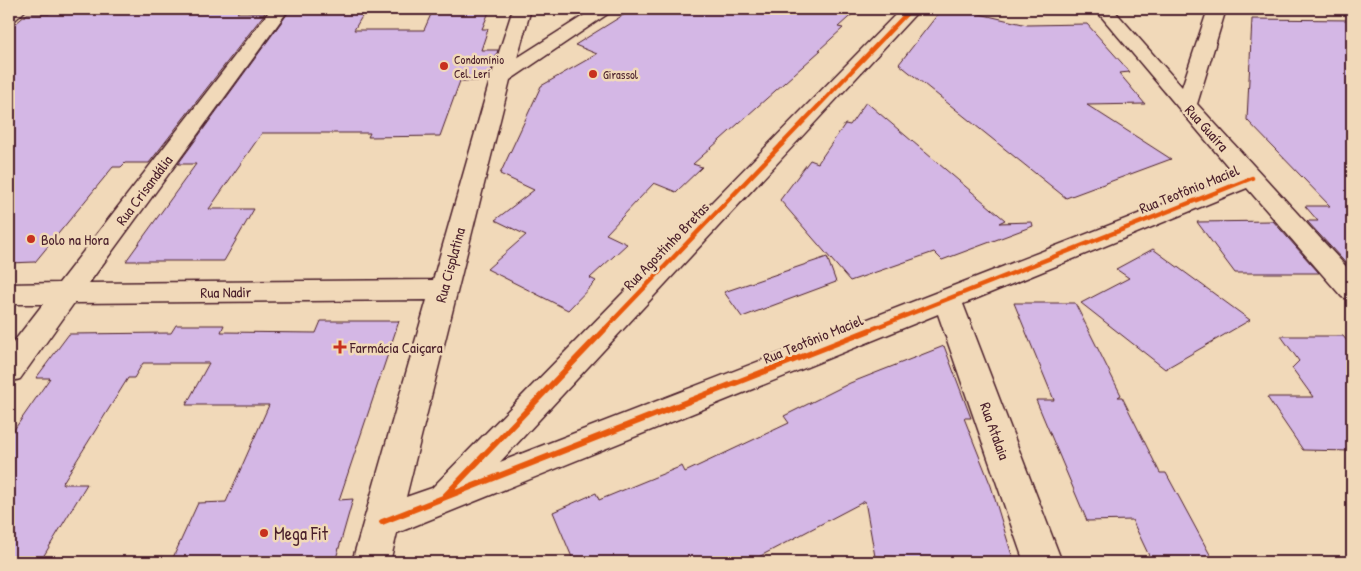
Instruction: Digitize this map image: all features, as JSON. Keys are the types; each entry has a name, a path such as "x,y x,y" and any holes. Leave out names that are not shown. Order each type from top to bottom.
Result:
{"street":[{"path":"9,16 18,9"},
{"name":"Rua Crisandália","path":"9,370 280,9"},
{"name":"Rua Cisplatina","path":"371,562 501,77 522,9"},
{"path":"501,77 606,9"},
{"name":"Rua Agostinho Bretas","path":"440,501 911,9"},
{"name":"Rua Guaíra","path":"1104,9 1186,105 1352,290"},
{"path":"1186,105 1216,9"},
{"name":"Rua Teotônio Maciel","path":"382,522 440,501 1252,178"},
{"name":"Rua Nadir","path":"9,294 444,290"},
{"name":"Rua Atalaia","path":"947,299 1043,562"}],"building":[{"path":"56,9 241,9 237,13 265,13 149,163 125,163 121,167 113,167 35,262 9,263 9,29 27,14 49,14"},
{"path":"633,9 858,9 838,27 843,28 819,50 821,50 693,164 702,167 676,192 654,183 606,234 627,244 590,278 596,281 568,310 487,269 526,235 495,220 534,190 500,174 541,86 597,54 575,45"},
{"path":"942,9 958,9 1027,25 1087,24 1130,72 1119,73 1145,104 1087,105 1171,159 1066,198 899,64"},
{"path":"432,12 489,12 482,29 488,29 481,50 498,50 488,81 460,81 440,136 368,137 370,133 262,133 209,209 254,209 224,261 126,261 196,164 178,164 288,13 364,13 354,30 424,30"},
{"path":"1252,19 1352,20 1352,270 1307,221 1318,221 1305,206 1330,206 1247,120"},
{"path":"866,102 1005,220 999,223 1032,222 1033,226 942,260 934,252 850,281 780,200 810,160 818,163 845,124 850,125"},
{"path":"1273,221 1319,273 1235,273 1197,222"},
{"path":"1153,249 1250,320 1165,369 1081,303 1129,278 1116,269"},
{"path":"827,257 836,282 742,317 724,292"},
{"path":"1014,303 1075,303 1121,395 1118,397 1122,397 1160,473 1166,473 1214,562 1152,562 1132,520 1087,521 1036,400 1054,400"},
{"path":"321,321 399,321 339,500 353,499 335,562 171,562 198,503 226,502 269,405 186,405 209,363 143,363 134,378 128,378 62,484 87,484 40,562 9,562 9,437 50,378 36,378 69,334 171,333 176,325 224,325 221,332 316,333"},
{"path":"1281,336 1343,336 1352,347 1352,451 1303,450 1267,397 1313,397 1292,368 1299,361"},
{"path":"944,346 971,418 964,418 991,486 1014,562 876,562 865,501 749,562 574,562 553,512 596,493 599,500 682,466 685,472 789,423 784,416 850,383"}],"cycle path":[{"path":"443,498 911,9"},
{"path":"382,522 440,501 1252,178"}],"place":[{"name":"Condomínio Cel. Leri","path":"444,66"},
{"name":"Girassol","path":"593,74"},
{"name":"Bolo na Hora","path":"31,239"},
{"name":"Farmácia Caiçara","path":"340,347"},
{"name":"Mega Fit","path":"264,533"}]}
